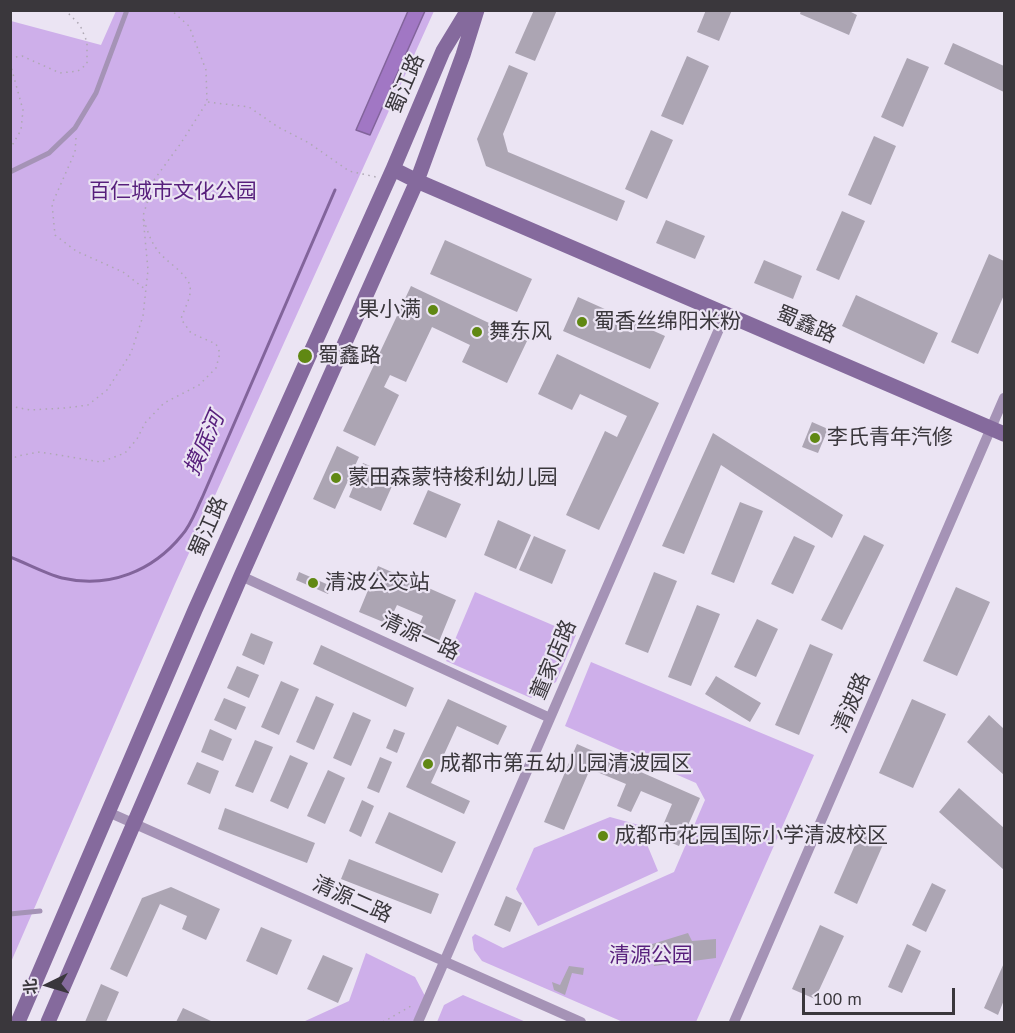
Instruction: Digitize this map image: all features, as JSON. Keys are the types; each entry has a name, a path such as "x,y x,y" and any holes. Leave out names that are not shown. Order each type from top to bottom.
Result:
{"street":[{"name":"蜀江路","path":"18,1023 195,610 391,174 459,10"},
{"name":"蜀江路","path":"443,51 468,10"},
{"name":"蜀江路","path":"48,1023 241,576 417,181 477,10"},
{"name":"蜀江路","path":"463,55 489,10"},
{"name":"蜀鑫路","path":"391,174 417,181 998,431"},
{"name":"董家店路","path":"418,1023 726,313"},
{"name":"清波路","path":"734,1023 998,431 1005,398"},
{"name":"清源一路","path":"241,576 550,718"},
{"name":"清源二路","path":"108,812 581,1023"}],"lane":[{"path":"10,172 49,153 75,128 96,93 127,10"},
{"path":"10,914 40,911"}],"path":[{"path":"10,58 22,56 60,73 78,71 87,64 87,42 80,25 65,10"},
{"path":"10,406 30,410 87,405 107,390 131,352 143,316 148,270 143,216 154,180 207,102 206,70 202,58 189,26 171,10"},
{"path":"10,63 23,110 21,130 10,149"},
{"path":"207,102 249,107 278,127 309,143 349,171 391,174"},
{"path":"78,123 75,152 52,204 55,235 76,250 123,272 146,290"},
{"path":"10,461 17,456 40,452 101,462 125,453 137,439 145,423 164,403 199,385 216,368 220,352 216,344 191,333 181,319 189,297 190,287 187,278 157,250 143,216"},
{"path":"382,1023 430,994"}],"green space":[{"name":"百仁城市文化公园","path":"116,11 434,11 175,584 11,962 11,21 101,45"},
{"path":"475,592 576,635 556,682 531,698 446,661"},
{"name":"清源公园","path":"591,662 814,755 696,1022 623,1022 482,961 474,950 472,937 475,934 503,948 674,872 705,800 696,783 565,726"},
{"path":"610,817 639,825 658,871 538,926 516,889 534,848"},
{"path":"366,953 415,977 425,996 413,1022 303,1022 349,1001"},
{"path":"463,995 526,1022 437,1022 444,1005"}],"shaded area":[{"path":"408,11 425,11 370,135 356,130"}],"building":[{"path":"534,10 557,10 535,61 515,53"},
{"path":"706,10 732,10 719,41 697,32"},
{"path":"801,10 847,10 857,15 849,35 800,14"},
{"path":"953,43 1004,66 1004,92 944,64"},
{"path":"687,56 709,66 683,125 661,116"},
{"path":"907,58 929,67 903,127 881,117"},
{"path":"509,65 528,73 503,134 508,152 625,201 617,221 486,166 477,139"},
{"path":"651,130 673,140 647,199 625,189"},
{"path":"874,136 896,146 871,205 848,195"},
{"path":"842,211 865,221 839,280 816,270"},
{"path":"666,220 705,236 695,259 656,243"},
{"path":"445,240 532,279 517,312 430,274"},
{"path":"989,254 1004,261 1004,295 978,354 951,342"},
{"path":"764,260 802,276 793,299 754,283"},
{"path":"411,286 527,341 507,383 462,362 470,345 432,327 406,382 390,375 384,387 399,395 375,446 343,431"},
{"path":"856,295 938,333 924,364 842,326"},
{"path":"578,297 665,336 650,369 563,331"},
{"path":"557,354 659,403 599,530 566,515 605,431 617,437 627,416 580,394 572,410 538,394"},
{"name":"李氏青年汽修","path":"812,422 828,429 818,453 802,447"},
{"path":"713,433 843,515 832,538 721,465 684,554 662,546"},
{"name":"蒙田森蒙特梭利幼儿园","path":"337,446 359,457 335,509 313,499"},
{"path":"363,463 396,477 381,511 349,497"},
{"path":"428,490 461,504 446,538 413,524"},
{"path":"740,502 763,511 734,583 711,574"},
{"path":"498,520 531,535 516,569 484,555"},
{"path":"864,535 884,545 842,630 821,620"},
{"path":"534,536 566,550 552,584 519,570"},
{"path":"794,536 815,546 793,594 771,584"},
{"path":"378,566 456,600 438,644 415,634 423,616 397,605 388,624 359,612"},
{"name":"清波公交站","path":"299,572 331,586 328,594 296,580"},
{"path":"654,572 677,581 648,653 625,644"},
{"path":"956,587 990,602 957,676 923,661"},
{"path":"697,605 720,614 691,686 668,677"},
{"path":"757,619 778,629 756,677 734,667"},
{"path":"251,633 273,642 264,665 242,655"},
{"path":"810,644 833,654 799,735 775,725"},
{"path":"321,645 414,688 406,707 313,664"},
{"path":"237,666 259,675 249,698 227,688"},
{"path":"716,676 761,703 750,722 705,694"},
{"path":"281,681 299,689 279,735 261,727"},
{"path":"316,696 334,704 314,750 296,742"},
{"path":"224,698 246,707 236,730 214,720"},
{"name":"成都市第五幼儿园清波园区","path":"448,699 507,726 498,745 457,726 431,783 470,801 464,814 406,787"},
{"path":"912,699 946,714 913,788 879,773"},
{"path":"353,712 371,720 351,766 333,758"},
{"path":"989,715 1004,729 1004,775 967,742"},
{"path":"210,729 232,739 223,761 201,752"},
{"path":"394,729 405,733 397,753 386,748"},
{"path":"255,740 273,747 253,793 235,786"},
{"path":"577,744 700,798 679,846 658,837 672,804 641,791 631,812 617,806 626,784 590,769 564,830 544,822"},
{"path":"290,755 308,763 288,809 270,801"},
{"path":"380,757 392,762 379,793 367,788"},
{"path":"197,762 219,771 210,794 187,784"},
{"path":"328,770 345,778 325,824 307,816"},
{"path":"959,788 1004,828 1004,870 939,812"},
{"path":"362,800 374,806 361,837 349,831"},
{"path":"225,808 315,843 307,863 218,829"},
{"path":"389,812 456,842 442,873 375,843"},
{"path":"862,829 885,840 857,904 834,893"},
{"path":"349,859 439,894 431,914 341,879"},
{"path":"932,883 946,890 926,932 912,925"},
{"path":"171,887 220,909 206,940 182,929 187,916 160,904 127,977 110,969 142,898"},
{"path":"506,896 522,903 510,932 494,925"},
{"path":"820,925 844,936 815,999 792,989"},
{"path":"261,927 292,940 277,975 246,961"},
{"path":"688,933 692,941 716,939 716,958 654,966 649,945"},
{"path":"907,944 921,951 902,993 888,987"},
{"path":"323,955 353,968 338,1003 307,989"},
{"path":"1004,963 1004,1000 998,1015 984,1008"},
{"path":"569,966 584,968 583,975 572,973 565,995 554,990 552,982 560,985"},
{"path":"101,984 119,992 106,1022 85,1022"},
{"path":"183,1008 211,1021 176,1022"}],"waterway":[{"name":"摸底河","path":"10,557 62,578 79,581 113,579 144,567 170,548 182,535 202,498 335,190"}],"place":[{"name":"果小满","path":"433,310"},
{"name":"蜀香丝绵阳米粉","path":"582,322"},
{"name":"舞东风","path":"477,332"},
{"name":"蜀鑫路","path":"305,356"},
{"name":"李氏青年汽修","path":"815,438"},
{"name":"蒙田森蒙特梭利幼儿园","path":"336,478"},
{"name":"清波公交站","path":"313,583"},
{"name":"成都市第五幼儿园清波园区","path":"428,764"},
{"name":"成都市花园国际小学清波校区","path":"603,836"}]}
